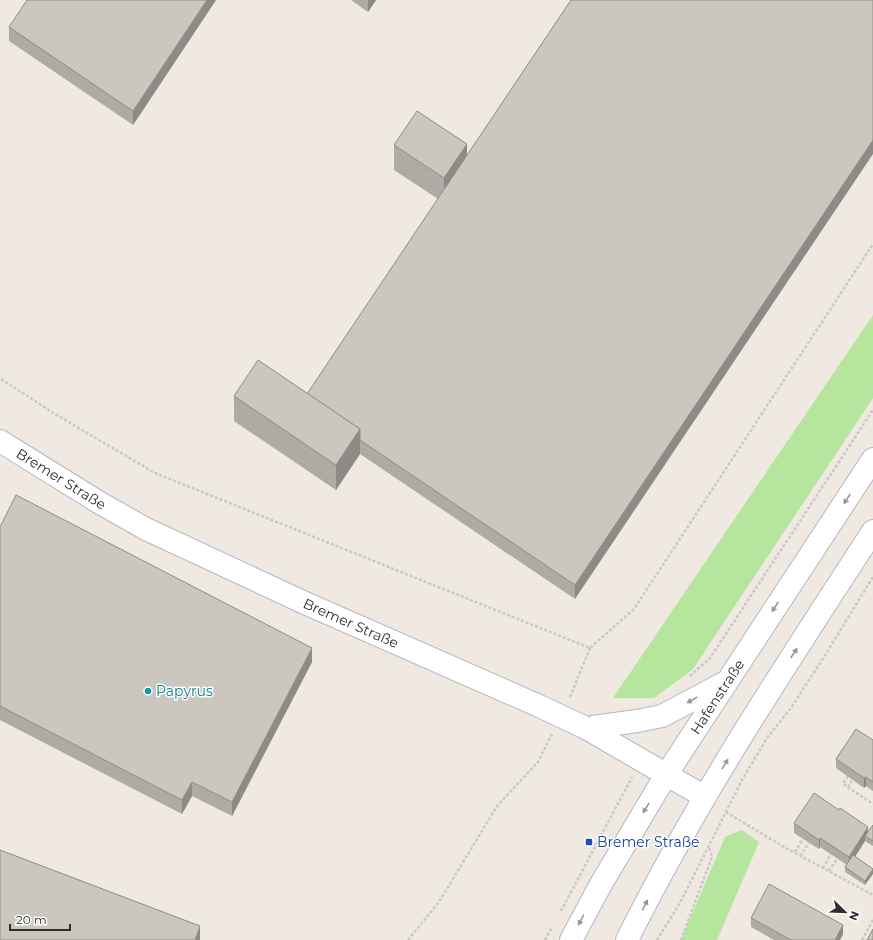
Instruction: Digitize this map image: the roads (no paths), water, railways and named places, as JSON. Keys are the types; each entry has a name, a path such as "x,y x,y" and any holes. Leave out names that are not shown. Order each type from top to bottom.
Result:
{"main road":[{"name":"Bremer Straße","path":"0,441 100,503 146,529 306,604 586,728 705,797"},
{"name":"Hafenstraße","path":"571,940 601,884 666,774 873,459"},
{"path":"627,940 662,873 705,797 774,684 873,531"},
{"path":"586,728 662,716 727,682"}],"place":[{"name":"Papyrus","path":"148,691"},
{"name":"Bremer Straße","path":"589,842"}]}
